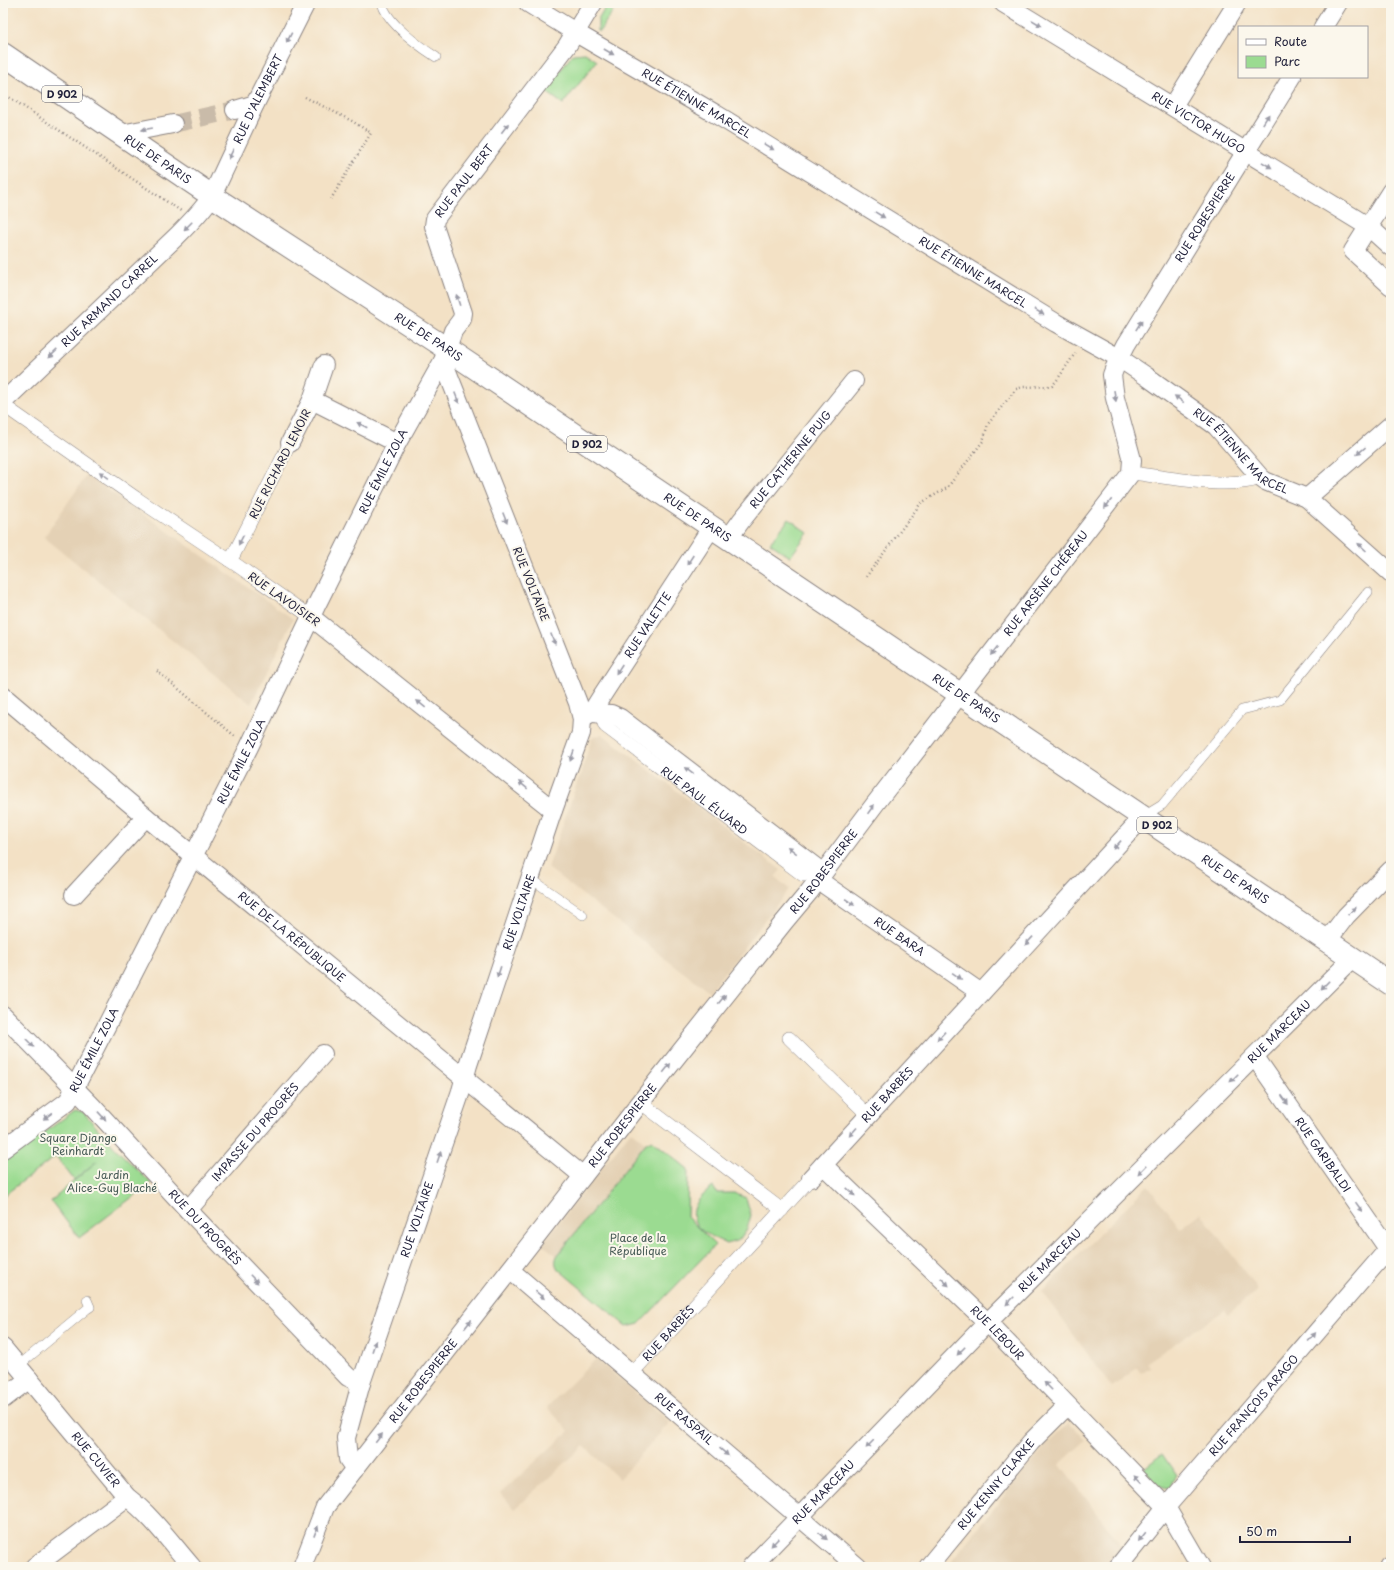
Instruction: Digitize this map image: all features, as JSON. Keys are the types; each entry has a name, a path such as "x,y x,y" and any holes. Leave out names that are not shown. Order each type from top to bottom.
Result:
{"main road":[{"name":"RUE DE PARIS","path":"3,54 445,355 720,533 1144,816 1391,984"}],"street":[{"name":"RUE D'ALEMBERT","path":"212,196 255,104 306,3"},
{"name":"RUE ÉTIENNE MARCEL","path":"528,3 714,113 1056,323 1119,358 1216,426 1261,478 1307,498 1391,573"},
{"path":"576,32 593,3"},
{"name":"RUE VICTOR HUGO","path":"1003,3 1369,227 1391,247"},
{"path":"1173,106 1237,3"},
{"path":"1324,26 1338,3"},
{"name":"RUE PAUL BERT","path":"445,355 453,332 462,319 462,313 434,226 435,219 567,46 576,32"},
{"name":"RUE ROBESPIERRE","path":"1131,473 1132,460 1115,398 1112,375 1119,358 1291,78"},
{"path":"235,110 255,104"},
{"path":"121,134 173,124"},
{"path":"1391,192 1354,252 1391,286"},
{"name":"RUE ARMAND CARREL","path":"3,403 194,220 212,196"},
{"name":"RUE ÉMILE ZOLA","path":"3,1150 68,1101 249,747 397,443 445,355"},
{"name":"RUE VOLTAIRE","path":"355,1469 348,1459 346,1438 361,1383 465,1078 553,810 581,733 591,715 578,703 445,355"},
{"name":"RUE RICHARD LENOIR","path":"229,560 234,554 312,400 324,365"},
{"name":"RUE CATHERINE PUIG","path":"720,533 737,526 854,381"},
{"path":"312,400 397,443"},
{"name":"RUE LAVOISIER","path":"3,403 136,498 311,617 553,810"},
{"path":"1307,498 1391,426"},
{"path":"1131,473 1215,483 1251,482 1261,478"},
{"name":"RUE ARSÈNE CHÉREAU","path":"960,694 1131,473"},
{"name":"RUE VALETTE","path":"591,715 720,533"},
{"name":"RUE ROBESPIERRE","path":"302,1567 325,1508 640,1102 960,694"},
{"name":"RUE DE LA RÉPUBLIQUE","path":"3,696 146,817 193,854 583,1176"},
{"name":"RUE PAUL ÉLUARD","path":"591,715 611,714 620,718 819,874"},
{"name":"RUE BARBÈS","path":"632,1373 1144,816"},
{"path":"74,896 146,817"},
{"path":"1327,941 1346,916 1391,870"},
{"name":"RUE BARA","path":"819,874 981,993"},
{"name":"RUE MARCEAU","path":"751,1567 988,1323 1353,958"},
{"name":"RUE DU PROGRÈS","path":"3,1015 75,1088 188,1210 348,1377 361,1383"},
{"path":"789,1038 868,1115"},
{"name":"IMPASSE DU PROGRÈS","path":"188,1210 322,1054"},
{"name":"RUE GARIBALDI","path":"1255,1057 1390,1249"},
{"path":"640,1102 782,1210"},
{"name":"RUE LEBOUR","path":"817,1171 988,1323 1166,1507 1201,1567"},
{"name":"RUE FRANÇOIS ARAGO","path":"1118,1567 1166,1507 1390,1249"},
{"name":"RUE RASPAIL","path":"510,1270 858,1567"},
{"name":"RUE CUVIER","path":"3,1348 127,1497 139,1505 192,1567"},
{"path":"3,1399 23,1372"},
{"name":"RUE KENNY CLARKE","path":"928,1567 1031,1442 1067,1406"},
{"path":"34,1567 127,1497"}],"lane":[{"path":"382,3 383,8 394,22 414,42 436,57"},
{"path":"1144,816 1162,805 1242,710 1280,700 1368,592"},
{"path":"530,878 583,915"},
{"path":"23,1372 90,1307 87,1300"}],"path":[{"path":"3,93 194,220"},
{"path":"306,96 371,133 331,199"},
{"path":"866,577 921,503 948,488 983,441 988,424 1016,389 1023,386 1052,386 1085,339"},
{"path":"157,671 249,747"}],"shaded area":[{"path":"87,475 293,619 251,704 44,537"},
{"path":"602,734 781,870 775,877 789,889 709,992 548,868 578,780 582,773 592,738"},
{"path":"631,1131 646,1143 557,1256 542,1244"},
{"path":"1148,1185 1180,1229 1201,1213 1258,1290 1228,1314 1225,1310 1147,1362 1150,1367 1141,1373 1137,1368 1112,1387 1042,1292"},
{"path":"596,1359 670,1422 619,1479 584,1446 514,1509 501,1493 569,1431 547,1407"},
{"path":"1068,1422 1086,1440 1060,1464 1123,1547 1116,1556 1106,1567 949,1567 953,1562 952,1560 1029,1465 1046,1445 1068,1424"}],"green space":[{"path":"608,3 618,3 599,32 598,20"},
{"path":"585,53 597,61 563,104 545,91 573,54"},
{"path":"789,519 808,533 790,557 770,543"},
{"path":"75,1110 83,1112 114,1147 151,1183 79,1238 51,1201 97,1161 74,1180 56,1156 3,1196 3,1163"},
{"name":"Place de la République","path":"652,1140 688,1169 687,1217 715,1245 639,1324 627,1327 558,1269 556,1261 557,1256 646,1143"},
{"path":"713,1187 717,1193 734,1193 746,1198 751,1215 747,1229 739,1240 727,1244 699,1229 694,1220 693,1214 696,1204"},
{"path":"1162,1454 1177,1476 1168,1488 1159,1486 1143,1469"}],"tunnel":[{"path":"173,124 235,110"}],"park label":[{"name":"Square Django Reinhardt","path":"78,1144"},
{"name":"Jardin Alice-Guy Blaché","path":"112,1181"}]}
